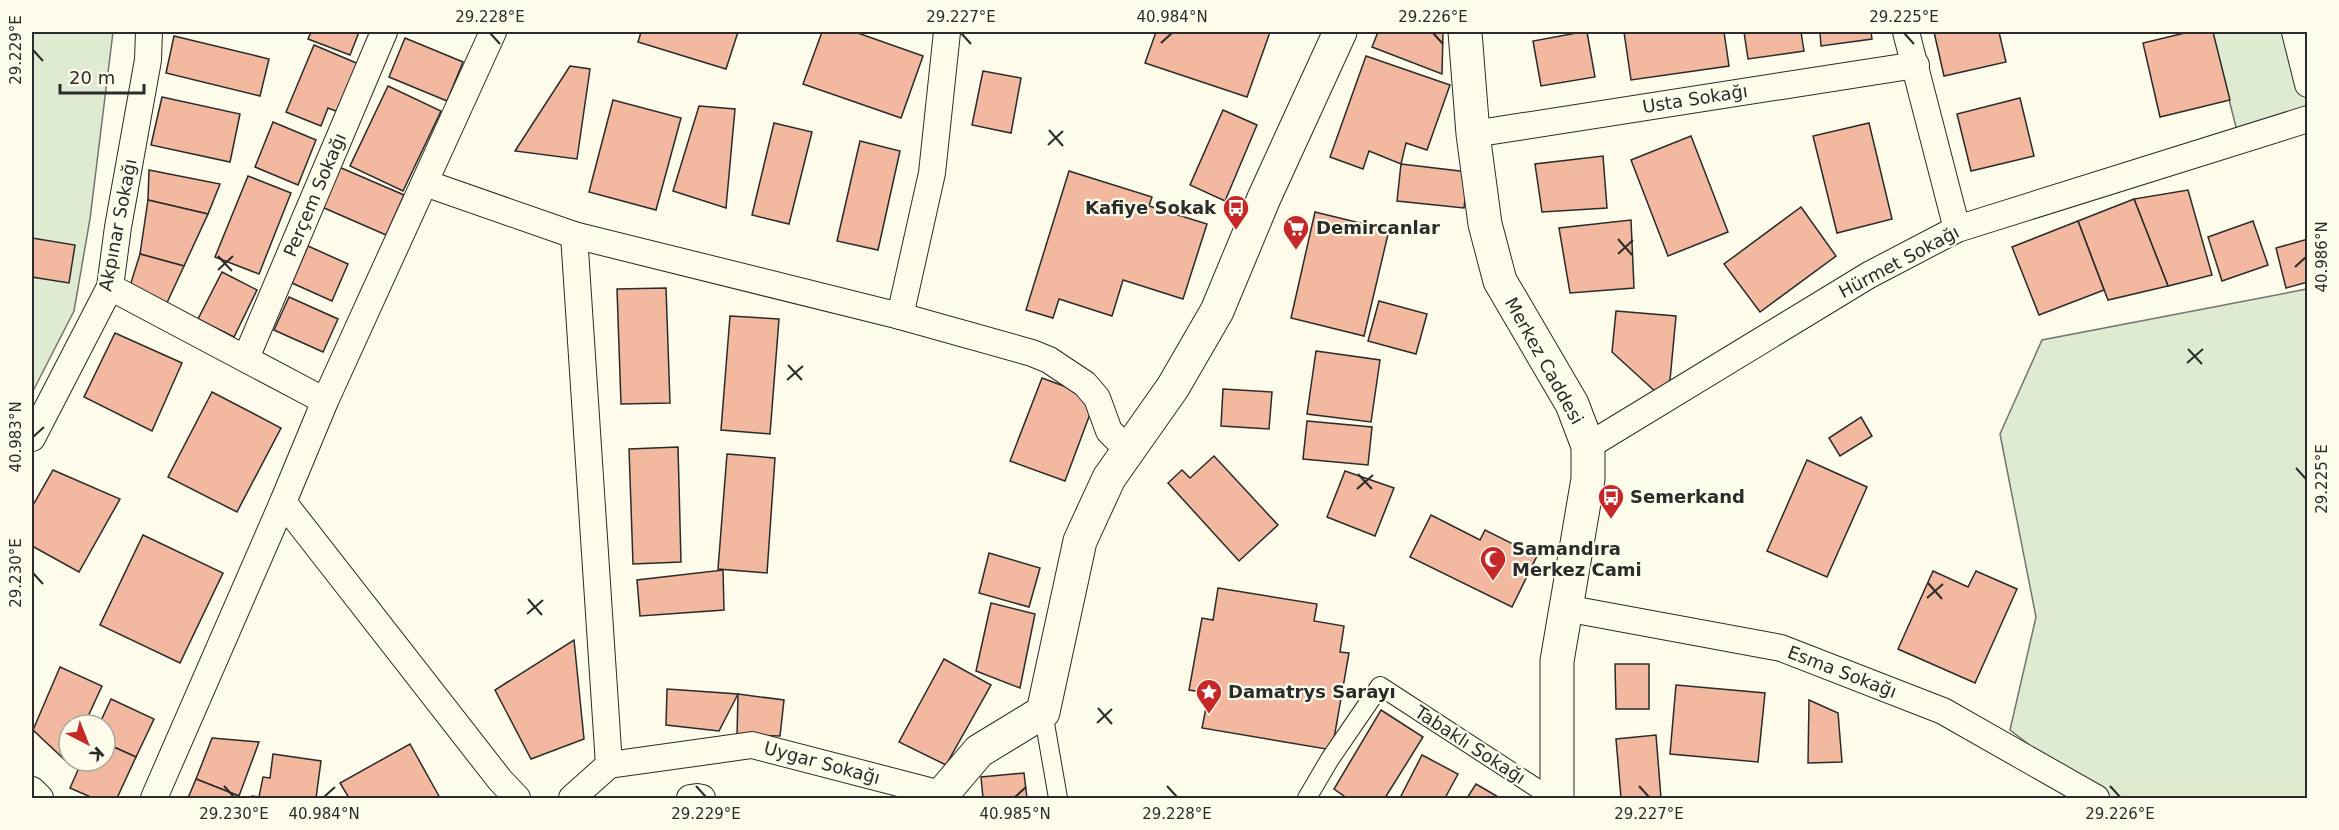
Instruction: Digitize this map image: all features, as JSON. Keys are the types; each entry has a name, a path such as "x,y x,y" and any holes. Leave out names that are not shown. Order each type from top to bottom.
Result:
{"main road":[{"path":"1264,198 1319,32"},
{"path":"943,797 979,751 1043,712 1080,541 1109,478 1173,387 1217,311 1264,198 1340,32"},
{"name":"Merkez Caddesi","path":"1466,32 1473,134 1485,224 1500,281 1572,404 1588,446 1588,480 1557,661 1557,798"}],"street":[{"name":"Akpınar Sokağı","path":"32,438 110,287 117,227 148,60 149,32"},
{"name":"Perçem Sokağı","path":"246,358 384,32"},
{"path":"154,798 283,502 324,401 493,32"},
{"path":"900,316 932,173 947,32"},
{"path":"1906,32 1957,229"},
{"path":"2295,32 2307,84"},
{"name":"Usta Sokağı","path":"1473,134 1916,65"},
{"name":"Hürmet Sokağı","path":"1588,446 1869,275 1957,229 2307,119"},
{"path":"425,183 574,235 900,316 1050,360 1085,384 1097,398 1109,431 1129,451"},
{"path":"572,798 609,765 574,235"},
{"path":"110,287 324,401"},
{"path":"283,502 493,771 517,798"},
{"name":"Esma Sokağı","path":"1565,608 1781,648 1942,711 2096,798"},
{"name":"Tabaklı Sokağı","path":"1307,798 1330,759 1380,686 1551,798"},
{"path":"1043,712 1058,798"},
{"name":"Uygar Sokağı","path":"609,765 752,745 943,797"},
{"path":"32,790 40,798"},
{"path":"690,798 702,798"}],"green space":[{"path":"32,32 113,32 90,219 74,311 32,393"},
{"path":"2212,32 2305,32 2308,44 2307,117 2239,139"},
{"path":"2307,289 2307,798 2098,798 2010,730 2036,617 2000,434 2042,340"}],"building":[{"path":"311,32 359,32 350,55 308,39"},
{"path":"641,32 738,32 726,69 638,42"},
{"path":"822,32 855,32 923,56 901,118 803,84"},
{"path":"1156,32 1270,32 1247,97 1145,63"},
{"path":"1378,32 1443,32 1442,74 1372,47"},
{"path":"1587,32 1595,77 1541,86 1533,41"},
{"path":"1624,32 1724,32 1729,66 1631,80"},
{"path":"1744,32 1801,32 1804,51 1748,59"},
{"path":"1820,32 1871,32 1872,39 1821,46"},
{"path":"1934,32 1999,32 2006,62 1944,76"},
{"path":"2189,32 2213,32 2230,100 2160,117 2143,43"},
{"path":"174,36 269,59 260,96 166,73"},
{"path":"405,38 463,62 447,101 389,77"},
{"path":"314,45 361,65 341,113 328,108 321,126 286,112"},
{"path":"1366,56 1450,85 1427,150 1406,143 1401,164 1369,151 1363,169 1330,157"},
{"path":"570,66 590,69 577,159 515,151"},
{"path":"983,71 1021,78 1011,133 972,125"},
{"path":"388,86 441,111 403,191 350,166"},
{"path":"162,97 240,114 230,162 151,145"},
{"path":"2020,98 2034,156 1971,171 1957,114"},
{"path":"613,100 681,118 656,210 589,192"},
{"path":"699,106 735,109 726,208 673,191"},
{"path":"1223,110 1257,125 1225,201 1190,185"},
{"path":"273,122 316,140 298,185 255,167"},
{"path":"774,123 812,132 789,224 752,215"},
{"path":"1869,123 1892,219 1837,233 1813,136"},
{"path":"1691,136 1728,232 1668,256 1631,160"},
{"path":"860,141 900,151 878,250 837,241"},
{"path":"1603,156 1607,208 1542,212 1535,164"},
{"path":"1401,164 1468,172 1464,208 1397,201"},
{"path":"339,167 404,195 386,235 322,207"},
{"path":"149,170 220,184 208,214 148,200"},
{"path":"1069,171 1152,197 1149,206 1207,224 1183,299 1123,280 1112,316 1059,299 1053,318 1026,310"},
{"path":"248,176 291,193 259,274 215,257"},
{"path":"2188,190 2212,275 2168,286 2134,199"},
{"path":"2134,199 2168,286 2108,300 2078,221"},
{"path":"148,200 208,214 184,266 140,254"},
{"path":"1801,207 1836,256 1760,312 1724,264"},
{"path":"1315,212 1389,230 1364,336 1291,318"},
{"path":"1631,220 1634,288 1570,293 1559,228"},
{"path":"2078,221 2104,290 2039,315 2012,247"},
{"path":"2253,221 2268,265 2222,281 2208,237"},
{"path":"32,238 75,245 69,283 32,277"},
{"path":"2308,239 2308,282 2286,288 2276,248"},
{"path":"308,246 348,264 332,301 292,283"},
{"path":"140,254 184,266 165,307 129,289"},
{"path":"222,272 257,290 234,337 198,319"},
{"path":"666,288 670,403 621,404 617,289"},
{"path":"289,297 338,319 323,352 274,330"},
{"path":"1379,301 1427,314 1416,354 1368,341"},
{"path":"1616,311 1676,316 1670,380 1658,394 1612,352"},
{"path":"730,316 779,319 770,434 721,430"},
{"path":"115,333 182,363 152,431 84,397"},
{"path":"1316,351 1380,360 1371,422 1307,414"},
{"path":"1042,378 1096,398 1065,481 1010,461"},
{"path":"1223,389 1272,392 1269,429 1221,426"},
{"path":"212,392 281,428 237,512 168,477"},
{"path":"1861,417 1872,436 1840,456 1829,438"},
{"path":"1307,421 1372,427 1368,465 1303,459"},
{"path":"678,447 681,562 633,564 629,449"},
{"path":"727,454 775,458 767,573 718,569"},
{"path":"1214,456 1278,525 1239,561 1168,483 1182,470 1190,478"},
{"path":"1807,460 1867,487 1827,577 1767,551"},
{"path":"53,470 120,499 79,572 32,546 32,507"},
{"path":"1345,471 1394,488 1375,536 1327,517"},
{"name":"Samandıra Merkez Cami","path":"1431,515 1480,540 1485,530 1537,556 1512,607 1410,557"},
{"path":"143,535 223,573 180,663 100,625"},
{"path":"989,553 1040,568 1029,607 979,593"},
{"path":"723,570 724,610 640,616 637,580"},
{"path":"1933,571 1968,587 1976,571 2017,589 1975,683 1898,649"},
{"path":"1218,588 1317,604 1314,621 1344,626 1340,652 1349,653 1332,750 1202,728 1209,693 1189,690 1202,618 1213,620"},
{"path":"991,603 1035,614 1020,688 976,671"},
{"path":"574,640 584,739 531,759 495,690"},
{"path":"944,659 991,685 946,765 899,742"},
{"path":"1615,664 1649,664 1649,709 1616,709"},
{"path":"60,667 102,686 90,713 57,713 57,753 33,730"},
{"path":"1676,685 1765,693 1758,762 1670,754"},
{"path":"667,689 738,694 719,731 666,725"},
{"path":"738,694 784,700 780,736 737,735"},
{"path":"111,699 154,719 136,757 117,748 117,713 105,713"},
{"path":"1809,700 1838,713 1842,762 1808,763"},
{"path":"1381,710 1423,737 1385,798 1347,798 1334,789"},
{"path":"1656,735 1661,798 1621,798 1616,739"},
{"path":"212,738 259,742 239,796 196,779"},
{"path":"410,744 440,798 349,798 340,783"},
{"path":"117,748 136,757 117,798 93,798 70,788 77,773 117,773"},
{"path":"273,754 321,761 316,798 252,798 252,796 259,797 263,777 270,778"},
{"path":"1422,755 1458,774 1445,798 1400,798"},
{"path":"1024,773 1027,798 983,798 981,777"},
{"path":"196,779 239,796 238,798 188,798"},
{"path":"1476,784 1500,798 1467,798"}],"place":[{"name":"Kafiye Sokak","path":"1236,231"},
{"name":"Demircanlar","path":"1296,251"},
{"name":"Semerkand","path":"1611,520"},
{"name":"Samandıra Merkez Cami","path":"1493,582"},
{"name":"Damatrys Sarayı","path":"1209,715"}]}
